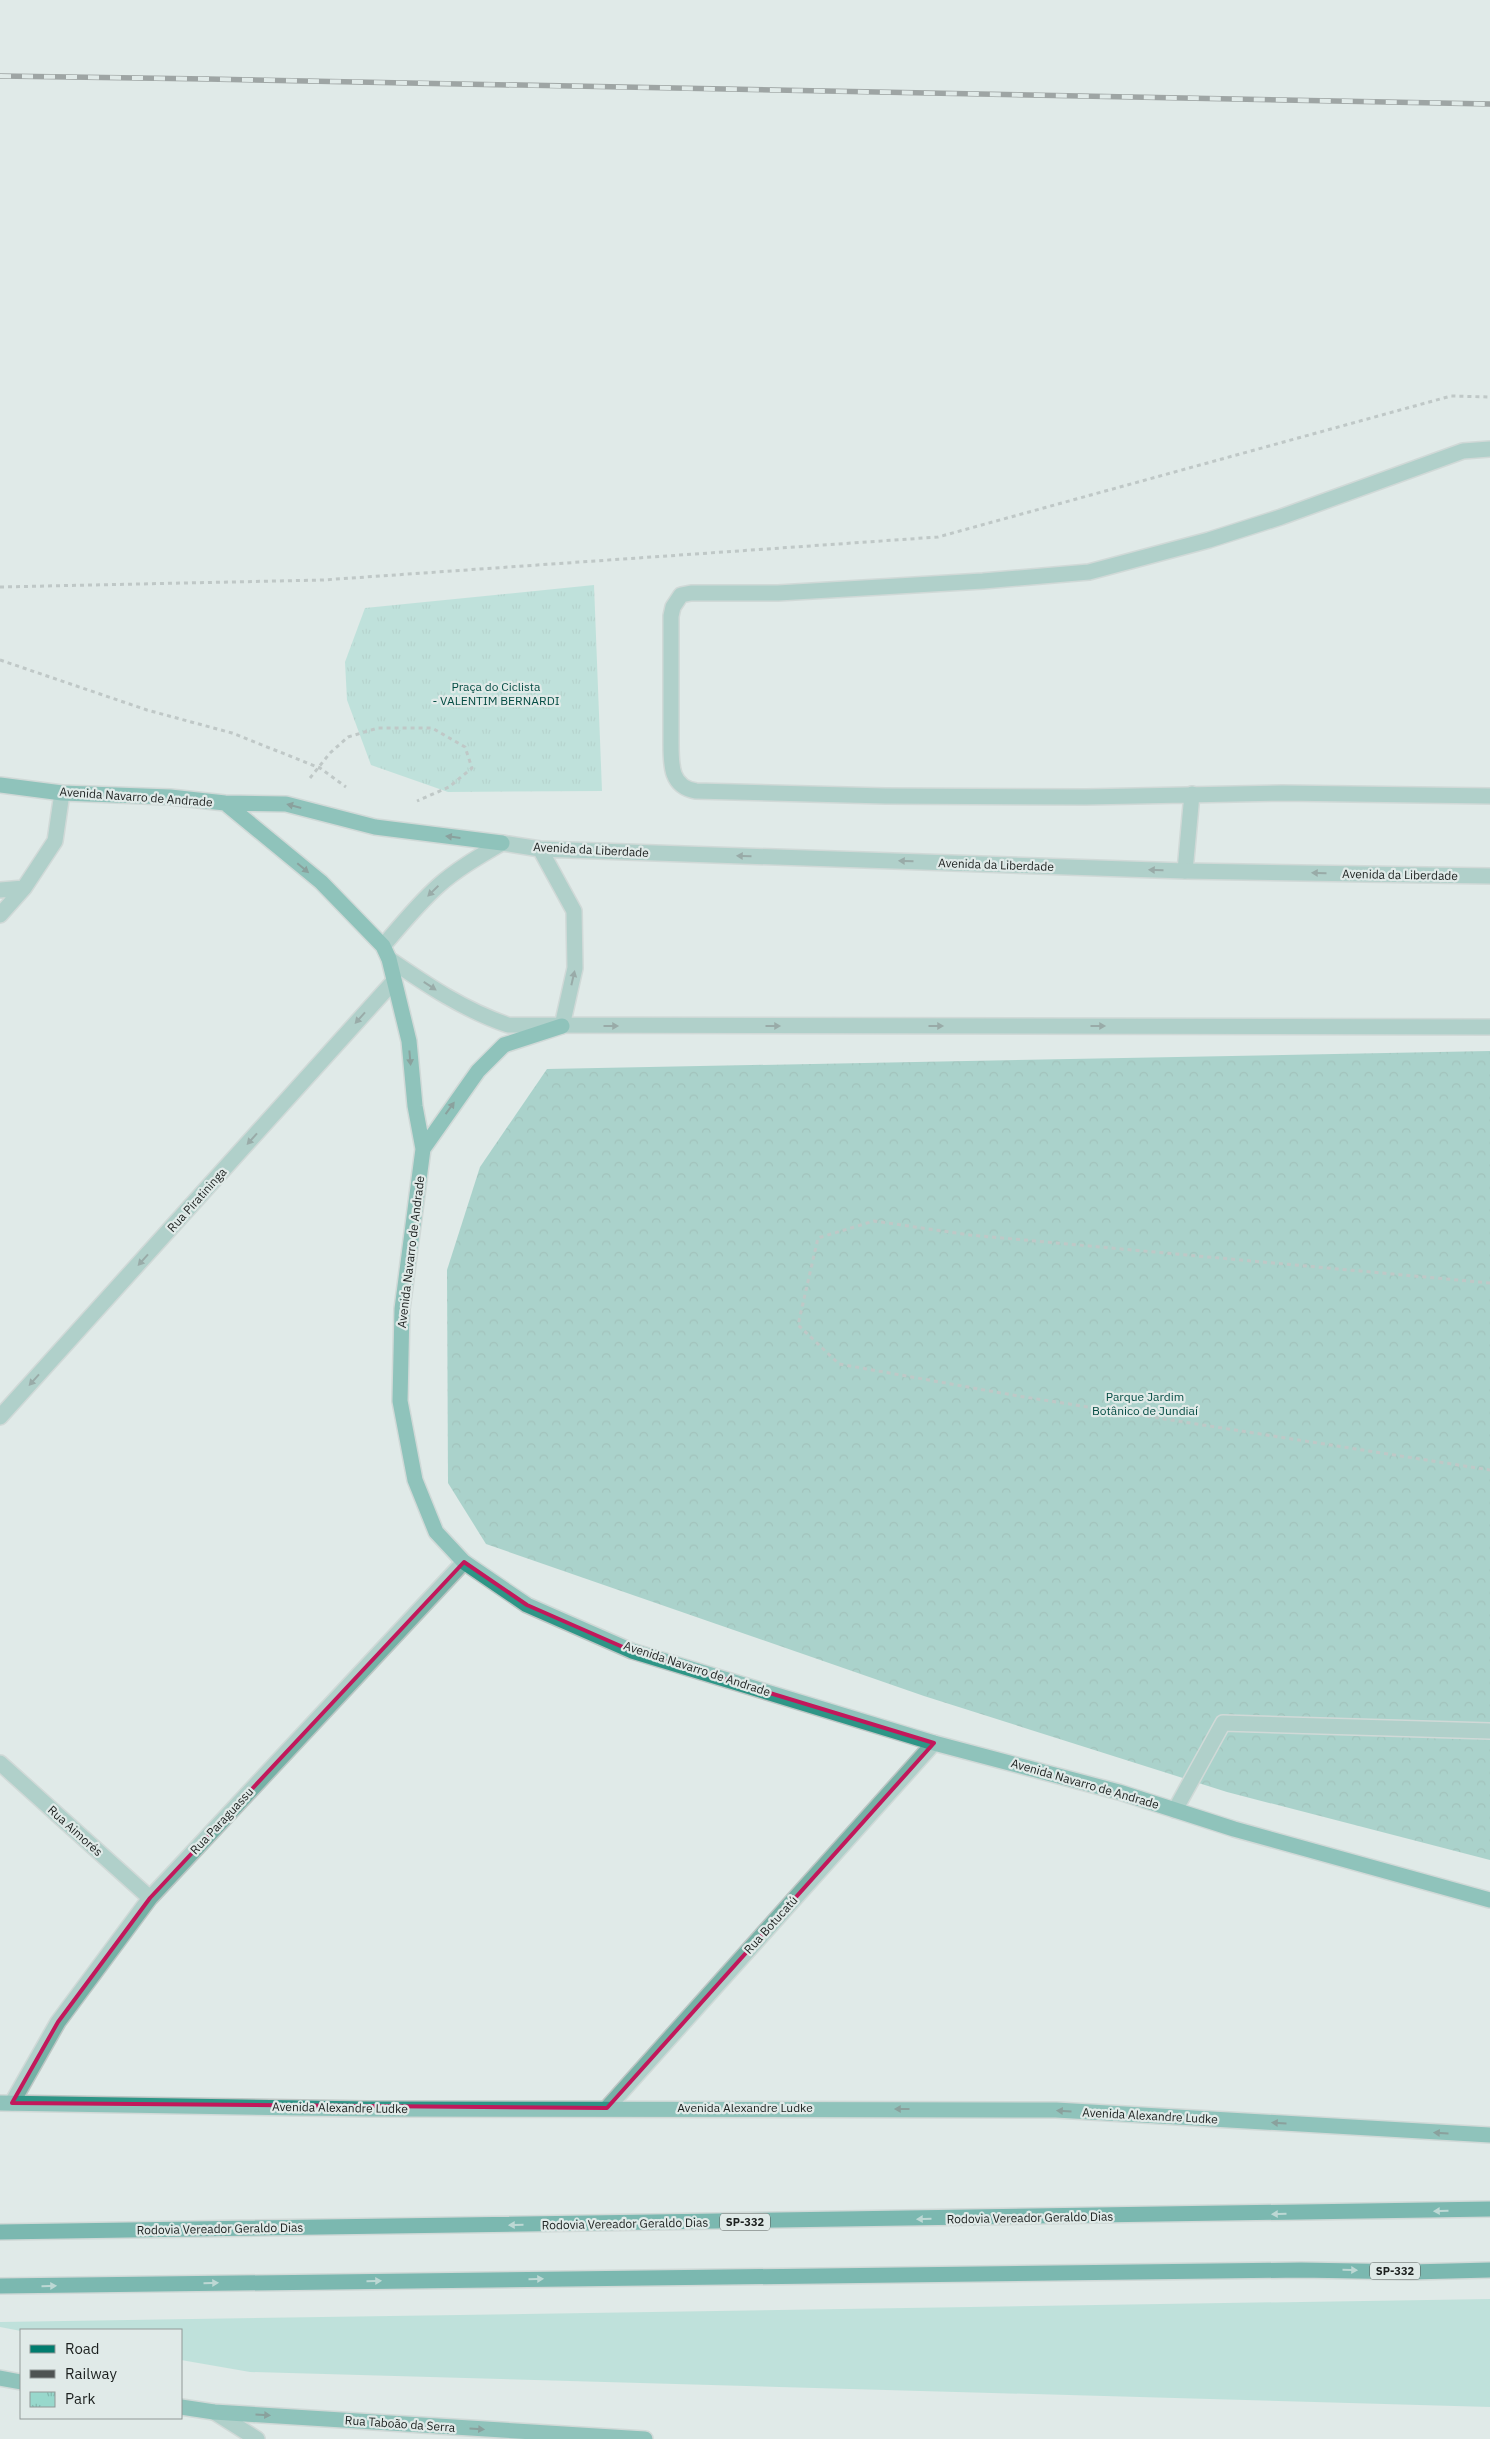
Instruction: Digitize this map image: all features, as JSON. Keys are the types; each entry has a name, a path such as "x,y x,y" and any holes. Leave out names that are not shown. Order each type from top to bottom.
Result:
{"main road":[{"name":"Avenida Navarro de Andrade","path":"0,786 62,793 170,796 226,803 321,882 386,953 409,1041 415,1106 423,1149 402,1309 400,1401 415,1480 436,1532 464,1562 527,1605 632,1650 934,1743 1119,1792 1234,1829 1490,1900"},
{"path":"226,803 286,804 376,827 502,843"},
{"path":"423,1149 478,1070 504,1045 562,1026"},
{"name":"Avenida Alexandre Ludke","path":"6,2103 367,2109 1056,2110 1490,2136"},
{"name":"Rodovia Vereador Geraldo Dias","path":"0,2232 1490,2209"},
{"name":"SP-332","path":"0,2286 1301,2270 1411,2272 1490,2270"},
{"path":"0,2378 20,2382"},
{"name":"Rua Taboão da Serra","path":"182,2407 214,2412 645,2439"}],"street":[{"path":"1490,449 1463,451 1281,517 1209,540 1089,572 778,594 691,593 681,595 673,607 671,765 675,781 686,790 884,796 1291,793 1490,796"},
{"path":"0,915 24,888 55,842 62,793"},
{"path":"1185,871 1192,794"},
{"path":"502,843 464,866 438,886 414,910 386,953 435,990 479,1015 508,1025 1490,1027"},
{"name":"Avenida da Liberdade","path":"502,843 540,849 1185,871 1490,876"},
{"path":"540,849 574,911 575,968 562,1026"},
{"path":"0,890 24,888"},
{"name":"Rua Piratininga","path":"0,1417 393,982"},
{"name":"Rua Paraguassu","path":"6,2103 58,2022 150,1898 464,1562"},
{"path":"1175,1810 1223,1723 1490,1731"},
{"name":"Rua Botucatú","path":"607,2108 934,1743"},
{"name":"Rua Aimorés","path":"0,1763 150,1898"},
{"path":"214,2412 257,2439"}],"path":[{"path":"0,587 323,580 938,537 1452,396 1490,397"},
{"path":"0,660 147,710 232,733 320,768 347,788"},
{"path":"320,768 330,753 348,737 378,728 432,728 465,747 472,768 449,787 416,801 407,800"},
{"path":"1490,1283 970,1235 874,1221 818,1238 798,1326 840,1364 1027,1397 1490,1470"}],"highlighted area":[{"path":"464,1562 527,1605 632,1651 934,1743 607,2108 12,2103 58,2022 150,1898"}],"green space":[{"name":"Praça do Ciclista - VALENTIM BERNARDI","path":"594,585 602,791 448,792 371,765 347,700 345,662 365,608"},
{"name":"Parque Jardim Botânico de Jundiaí","path":"1490,1051 1490,1860 1227,1792 924,1696 486,1544 448,1483 447,1270 480,1167 547,1069"},
{"path":"1490,2299 1490,2407 250,2372 182,2360 182,2329 20,2329 20,2331 0,2327 0,2322"}],"railway":[{"path":"0,76 1490,104"}]}
